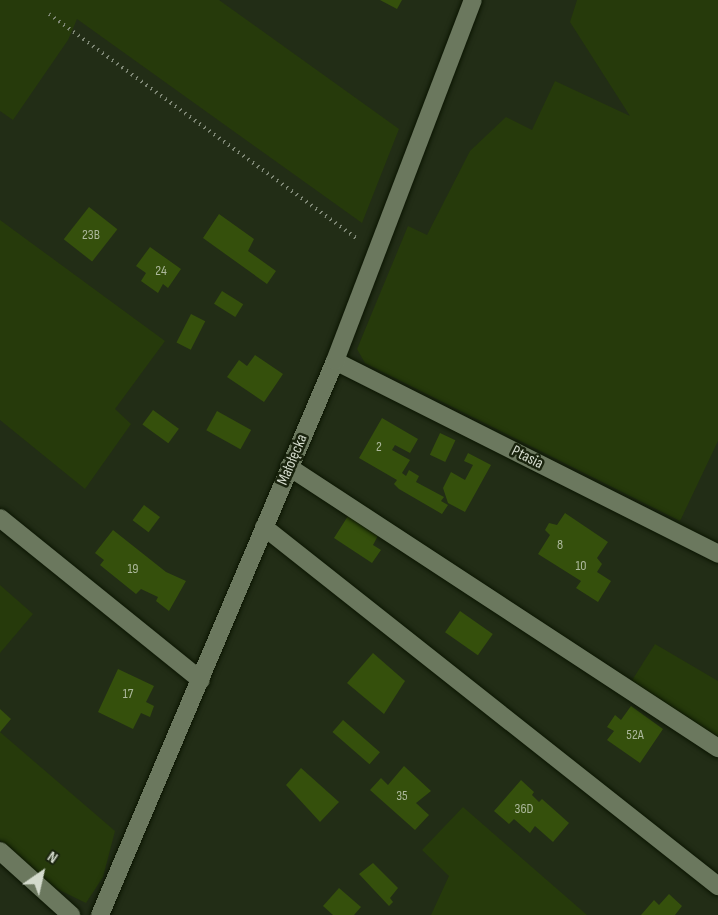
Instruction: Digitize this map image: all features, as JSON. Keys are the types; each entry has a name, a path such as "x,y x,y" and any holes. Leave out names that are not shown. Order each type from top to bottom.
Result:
{"street":[{"name":"Małołęcka","path":"100,915 335,361 472,0"},
{"name":"Ptasia","path":"335,361 718,554"},
{"path":"289,467 718,748"},
{"path":"0,518 201,680"},
{"path":"264,527 718,886"},
{"path":"0,851 71,915"}],"path":[{"path":"49,14 375,252"}],"green space":[{"path":"0,0 219,0 399,129 362,223 77,19 68,40 13,120 0,111"},
{"path":"577,0 718,0 718,441 680,521 365,363 357,349 408,226 427,235 470,151 506,117 532,130 555,81 630,116 570,22"},
{"path":"0,220 165,341 115,409 131,424 85,489 0,420"},
{"path":"0,585 33,614 0,653"},
{"path":"655,644 718,681 718,738 631,682"},
{"path":"0,732 115,831 103,877 86,903 49,885 0,840"},
{"path":"463,807 587,915 431,915 449,876 422,850"}],"building":[{"path":"380,0 402,0 397,9"},
{"path":"89,207 117,229 92,261 64,239"},
{"path":"219,214 254,239 248,251 276,271 267,284 203,238"},
{"path":"150,247 181,269 168,288 163,284 158,293 141,281 146,273 136,266"},
{"path":"222,291 243,304 235,317 214,304"},
{"path":"191,314 205,321 191,350 176,343"},
{"path":"255,355 283,374 264,402 227,377 239,360 247,366"},
{"path":"153,410 179,429 168,443 142,425"},
{"path":"217,411 251,430 240,449 206,430"},
{"path":"382,418 418,439 410,453 395,445 392,450 410,460 402,473 406,476 409,470 419,476 416,482 444,497 441,501 448,505 442,514 399,489 394,484 397,480 359,458"},
{"path":"440,433 455,440 445,462 430,455"},
{"path":"468,453 491,465 465,512 448,503 443,488 451,472 465,480 473,465 464,461"},
{"path":"144,505 160,517 149,532 133,520"},
{"path":"565,513 608,542 597,558 602,564 597,572 611,581 598,602 576,588 581,581 538,554 550,535 545,530 549,523 557,525"},
{"path":"348,516 379,534 373,545 381,550 372,563 334,538"},
{"path":"113,530 166,572 186,581 169,611 156,601 158,597 141,589 136,594 100,565 104,560 95,553"},
{"path":"460,611 493,634 478,655 445,632"},
{"path":"373,653 405,681 384,714 347,683"},
{"path":"118,669 154,686 146,702 154,706 150,717 141,713 133,729 98,712"},
{"path":"631,706 663,729 640,763 607,740 614,731 607,727 615,715 621,720"},
{"path":"0,709 11,719 0,732"},
{"path":"343,720 380,752 369,764 333,732"},
{"path":"404,766 431,791 416,803 429,815 415,830 370,790 381,778 388,785"},
{"path":"301,768 339,802 320,822 286,785"},
{"path":"521,780 534,792 532,795 539,802 542,799 569,823 553,842 535,826 530,833 514,819 509,824 494,811"},
{"path":"373,863 398,888 390,898 393,902 389,906 359,874"},
{"path":"339,888 361,907 354,915 333,915 323,906"},
{"path":"669,894 682,906 675,915 641,915 654,900 659,905"}]}
